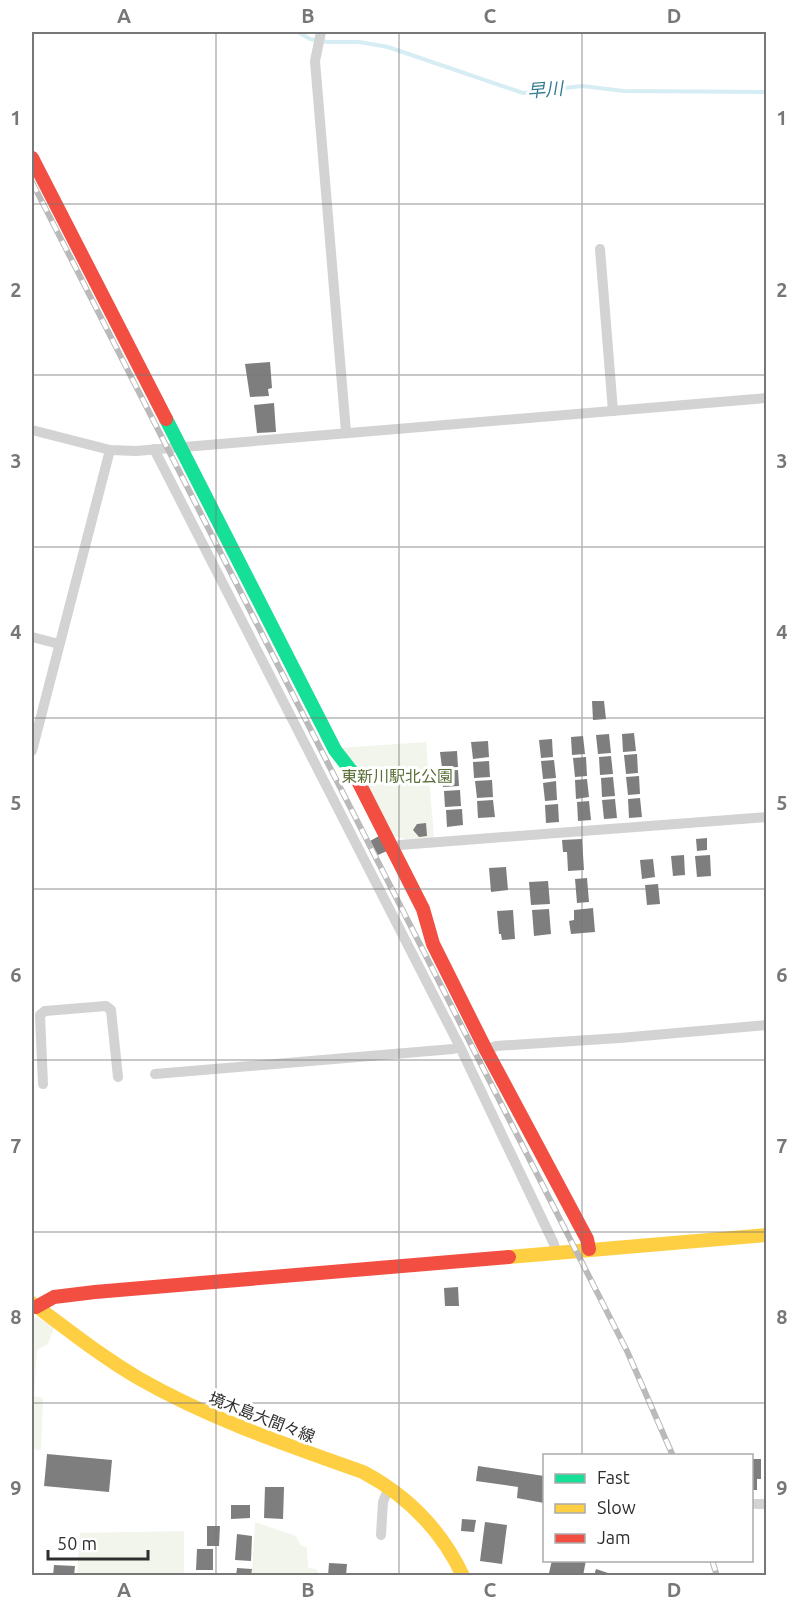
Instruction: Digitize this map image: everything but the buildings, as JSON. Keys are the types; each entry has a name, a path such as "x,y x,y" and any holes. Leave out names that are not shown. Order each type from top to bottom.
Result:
{"street":[{"path":"321,32 316,52 346,432"},
{"path":"32,158 335,750 355,776 423,909 433,944 586,1239 589,1249"},
{"path":"600,249 613,411"},
{"path":"32,430 110,450 154,449 766,398"},
{"path":"154,449 460,1047 556,1252"},
{"path":"32,752 110,450"},
{"path":"32,637 59,644"},
{"path":"392,849 400,845 766,817"},
{"path":"43,1084 40,1015 45,1011 106,1006 111,1010 118,1077"},
{"path":"486,1050 496,1046 766,1025"},
{"path":"155,1074 460,1047"},
{"path":"34,1305 54,1296 95,1292 766,1236"},
{"name":"境木島大間々線","path":"34,1305 121,1368 154,1388 218,1420 363,1472 389,1487 429,1522 455,1558 463,1575"},
{"path":"381,1535 383,1502 389,1487"}],"green space":[{"name":"東新川駅北公園","path":"426,742 434,838 406,839 392,836 339,748"},
{"path":"37,1317 54,1328 48,1344 37,1350 34,1396 43,1398 41,1450 32,1449 32,1320"},
{"path":"255,1522 296,1536 301,1546 307,1547 308,1568 317,1569 318,1575 252,1575"},
{"path":"184,1531 184,1575 77,1575 80,1533"}],"waterway":[{"name":"早川","path":"298,32 310,39 328,42 359,42 388,47 523,93 582,86 624,91 766,92"}],"railway":[{"path":"32,182 627,1351 672,1454"},
{"path":"713,1562 717,1576"}],"traffic: fast":[{"path":"166,419 335,750 356,777"}],"traffic: slow":[{"path":"509,1257 766,1235"},
{"path":"32,1303 112,1362 194,1407 363,1472 379,1481 422,1515 444,1543 463,1576"}],"traffic: jam":[{"path":"32,158 166,419"},
{"path":"356,777 423,909 433,944 486,1050 587,1239 589,1249"},
{"path":"36,1307 54,1297 95,1292 509,1257"}]}
